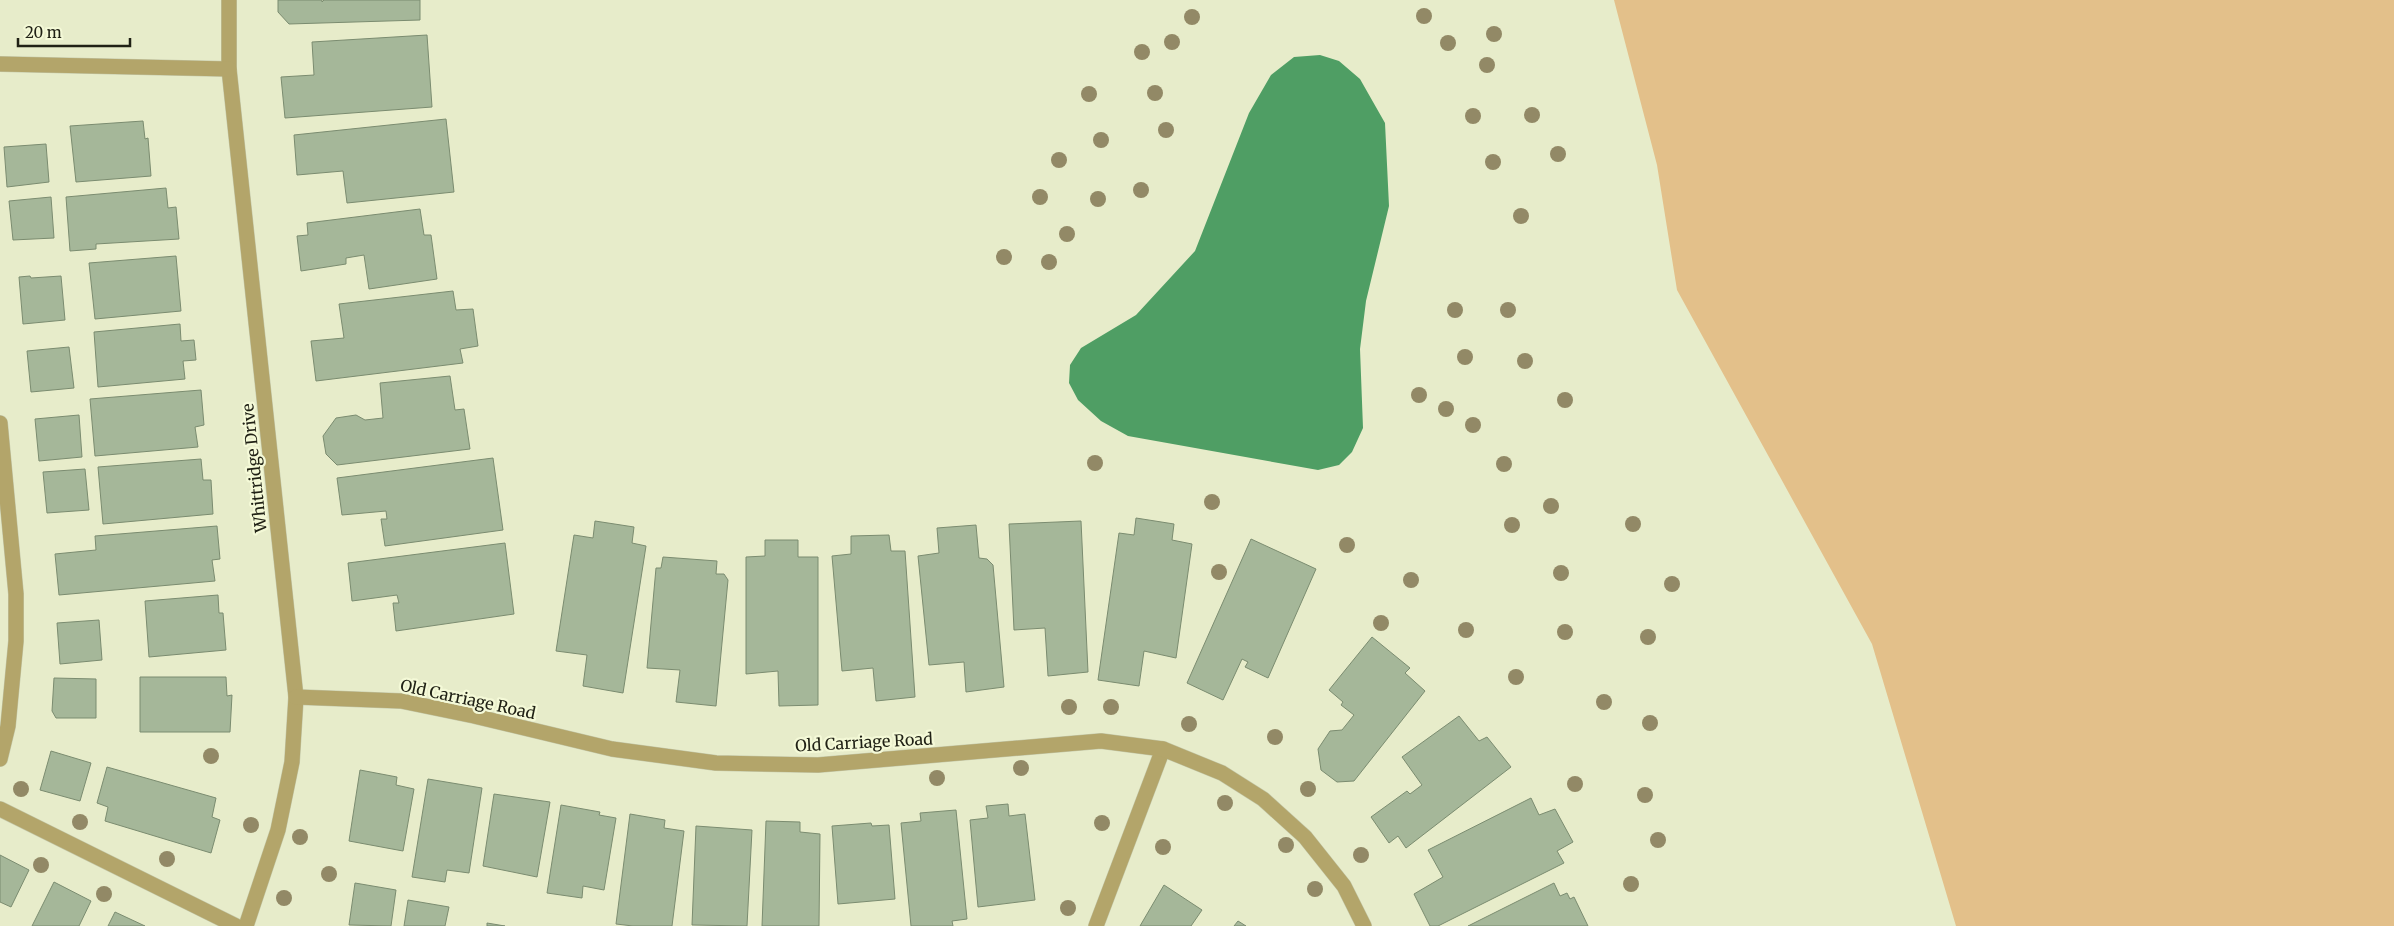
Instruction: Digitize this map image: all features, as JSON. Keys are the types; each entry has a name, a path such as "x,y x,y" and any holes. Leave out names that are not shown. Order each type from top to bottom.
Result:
{"street":[{"name":"Whittridge Drive","path":"229,0 229,69 296,697 292,762 278,830 246,926"},
{"path":"0,64 229,69"},
{"path":"0,423 16,594 16,641 8,726 0,760"},
{"name":"Old Carriage Road","path":"296,697 401,702 474,716 612,749 716,763 818,765 1101,742 1163,749 1222,773 1263,799 1311,844 1344,886 1364,926"},
{"path":"1096,926 1163,749"},
{"path":"0,809 236,926"}],"shaded area":[{"path":"1614,0 2394,0 2394,926 1956,926 1872,644 1677,290 1657,165"},
{"path":"1320,55 1339,61 1360,79 1385,123 1389,206 1366,301 1360,349 1363,428 1352,452 1339,465 1318,470 1128,436 1101,421 1078,400 1069,383 1070,365 1081,348 1136,315 1195,251 1249,113 1271,75 1294,57"}],"building":[{"path":"278,0 322,0 322,2 324,0 420,0 420,20 289,24 278,12"},
{"path":"427,35 432,107 285,118 281,77 314,75 312,42"},
{"path":"446,119 454,192 347,203 343,171 297,175 294,135"},
{"path":"143,121 145,139 148,138 151,176 76,182 70,126"},
{"path":"46,144 49,182 7,187 4,147"},
{"path":"166,188 168,208 176,207 179,239 96,244 96,249 70,251 66,197"},
{"path":"51,197 54,238 13,240 9,201"},
{"path":"420,209 424,235 431,235 437,279 369,289 364,255 346,258 346,264 301,271 297,236 308,235 307,223"},
{"path":"176,256 181,311 95,319 89,263"},
{"path":"30,276 31,278 61,276 65,320 23,324 19,277"},
{"path":"453,291 456,310 473,309 478,346 460,349 463,363 316,381 311,341 344,338 339,304"},
{"path":"180,324 181,341 194,340 196,360 183,361 185,379 98,387 94,332"},
{"path":"69,347 74,388 31,392 27,351"},
{"path":"450,376 455,410 464,409 470,449 337,465 326,454 323,436 336,418 356,415 365,420 383,418 380,383"},
{"path":"201,390 204,425 195,427 198,447 95,456 90,399"},
{"path":"79,415 82,457 39,461 35,419"},
{"path":"493,458 503,530 385,546 381,519 387,519 386,511 342,515 337,478"},
{"path":"201,459 203,480 211,480 213,514 103,524 98,467"},
{"path":"85,469 89,510 47,513 43,472"},
{"path":"1136,518 1174,524 1172,540 1192,544 1176,658 1144,651 1139,686 1098,680 1119,533 1134,535"},
{"path":"595,521 634,527 632,543 646,546 623,693 583,686 587,655 556,651 574,535 593,538"},
{"path":"1081,521 1088,672 1048,676 1045,628 1014,630 1009,524"},
{"path":"976,525 979,558 987,559 993,565 1004,687 966,692 964,662 929,665 918,556 939,553 937,528"},
{"path":"217,526 220,559 212,560 215,581 59,595 55,554 96,550 95,536"},
{"path":"889,535 891,551 905,551 915,697 876,701 873,668 842,671 832,556 851,554 851,536"},
{"path":"1251,539 1316,569 1268,678 1245,667 1248,662 1242,659 1223,700 1187,683"},
{"path":"765,540 798,540 798,557 818,557 818,705 779,706 778,671 746,674 746,557 765,556"},
{"path":"505,543 514,614 396,631 393,603 399,603 397,595 352,601 348,563"},
{"path":"663,557 717,561 716,574 724,574 728,580 716,706 676,702 680,670 647,668 656,568 661,568"},
{"path":"218,595 219,613 223,613 226,650 149,657 145,601"},
{"path":"99,620 102,660 60,664 57,623"},
{"path":"1372,637 1410,668 1405,673 1425,691 1354,781 1337,782 1321,770 1318,749 1330,731 1342,730 1354,715 1341,705 1343,702 1329,690"},
{"path":"140,677 226,677 227,696 232,695 230,732 140,732"},
{"path":"54,678 96,679 96,718 56,718 52,711"},
{"path":"1459,716 1479,741 1487,737 1511,767 1406,848 1398,836 1389,843 1371,817 1407,791 1410,794 1422,785 1402,757"},
{"path":"51,751 91,763 80,801 40,790"},
{"path":"107,767 216,798 212,817 220,820 211,853 105,821 108,807 97,803"},
{"path":"360,770 397,777 396,785 414,789 403,851 349,841"},
{"path":"428,779 482,788 469,873 447,870 445,882 412,877"},
{"path":"494,794 550,802 537,877 483,866"},
{"path":"1531,798 1539,815 1555,809 1573,842 1557,851 1564,863 1438,926 1430,926 1414,894 1443,877 1428,850"},
{"path":"1008,804 1009,816 1025,814 1035,900 978,907 970,820 988,818 986,806"},
{"path":"561,805 600,812 599,815 616,818 604,890 583,886 582,898 547,893"},
{"path":"956,810 967,919 952,921 953,926 911,926 901,823 921,821 920,813"},
{"path":"630,814 665,820 664,828 684,831 672,926 616,924"},
{"path":"766,821 800,822 800,832 820,834 819,926 762,926"},
{"path":"871,823 872,826 889,825 895,899 838,904 832,826"},
{"path":"696,826 752,830 747,926 692,925"},
{"path":"0,855 29,870 11,907 0,902"},
{"path":"54,882 91,901 79,926 32,926"},
{"path":"355,883 396,890 391,926 349,925"},
{"path":"1554,883 1560,896 1567,893 1570,899 1574,897 1588,926 1468,926"},
{"path":"1164,885 1202,910 1191,926 1140,926"},
{"path":"408,900 449,907 445,926 404,926"},
{"path":"115,912 145,926 108,926"},
{"path":"1238,921 1246,926 1234,926"},
{"path":"487,923 505,926 487,926"}]}
